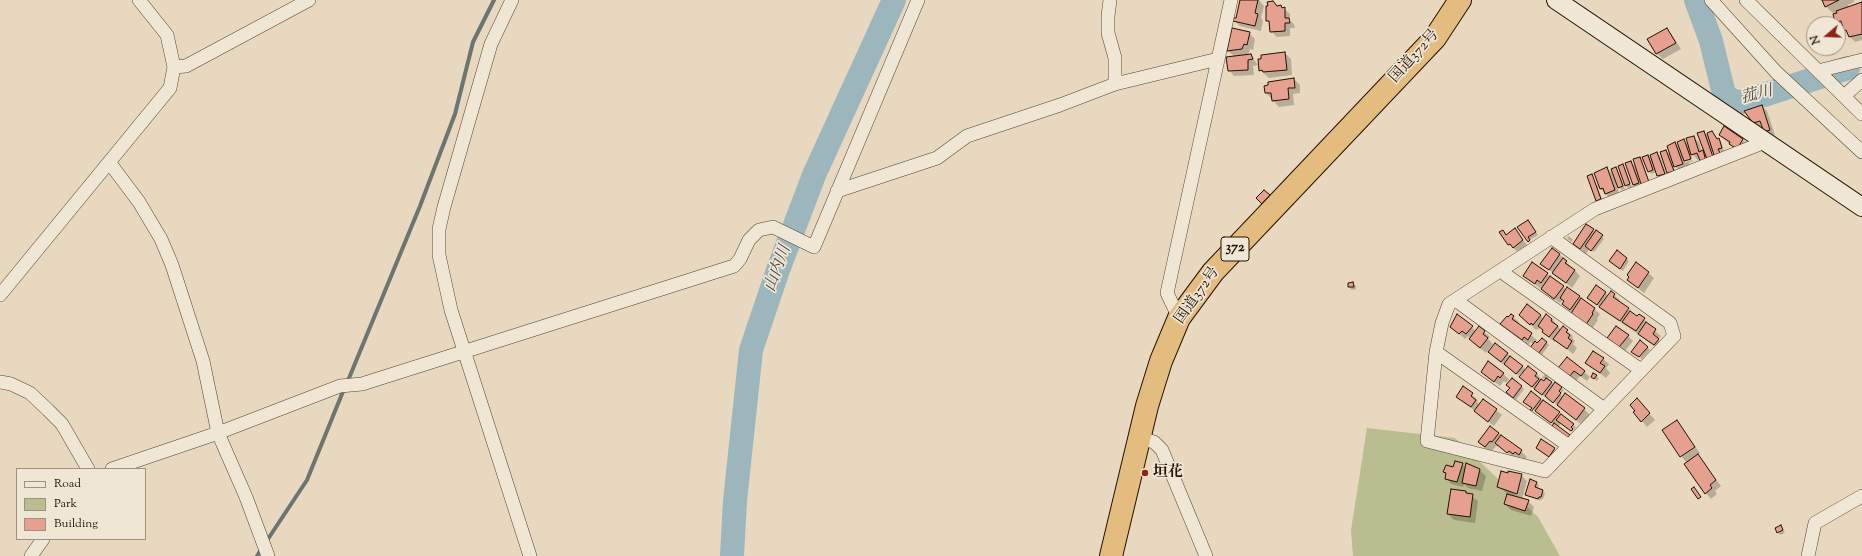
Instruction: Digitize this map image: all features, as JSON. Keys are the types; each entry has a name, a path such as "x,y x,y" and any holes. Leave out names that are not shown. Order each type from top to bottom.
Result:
{"highway":[{"name":"国道372号","path":"1111,556 1147,406 1161,362 1179,318 1213,272 1435,38 1460,0"}],"street":[{"path":"0,295 170,88 174,67 167,35 139,0"},
{"path":"174,67 186,66 309,0"},
{"path":"512,0 491,44 444,207 439,229 439,255 451,310 530,556"},
{"path":"115,468 218,433 340,386 362,384 734,266 740,259 749,240 759,230 773,227 814,247 918,0"},
{"path":"1110,0 1108,33 1115,58 1115,84"},
{"path":"1179,318 1167,293 1231,0"},
{"path":"1556,0 1862,207"},
{"path":"1711,0 1776,72 1862,152"},
{"path":"1746,0 1862,114"},
{"path":"837,191 937,158 967,136 1060,105 1115,84 1218,58"},
{"path":"1818,71 1862,60"},
{"path":"1844,96 1862,80"},
{"path":"1551,237 1670,323 1674,336 1545,471 1427,441 1436,352 1442,324 1449,304 1551,237 1595,209 1765,142"},
{"path":"109,162 139,202 161,239 172,265 203,361 218,433 246,497 268,556"},
{"path":"1503,269 1506,275 1641,370"},
{"path":"1457,299 1461,304 1604,409"},
{"path":"1436,352 1569,446"},
{"path":"0,382 11,384 30,393 48,410 62,424 87,468"},
{"path":"1139,438 1154,442 1162,450 1206,556"},
{"path":"1808,556 1816,523 1862,496"},
{"path":"30,556 43,540"}],"green space":[{"path":"1367,428 1455,438 1538,517 1560,556 1353,556 1351,530"}],"building":[{"path":"1240,0 1258,0 1255,13 1258,14 1255,26 1233,21 1234,18 1236,18"},
{"path":"1822,0 1839,0 1825,7"},
{"path":"1273,1 1277,6 1281,5 1282,8 1285,7 1285,18 1289,18 1290,23 1285,23 1285,31 1270,32 1269,21 1266,21 1266,6 1268,6 1267,2"},
{"path":"1862,2 1862,34 1849,37 1846,30 1846,16 1834,16 1833,14 1837,13 1836,11"},
{"path":"1232,28 1250,32 1247,45 1244,44 1242,49 1227,51"},
{"path":"1667,28 1676,43 1656,54 1647,39"},
{"path":"1285,52 1287,70 1259,71 1258,59 1261,59 1261,55"},
{"path":"1251,54 1253,59 1248,60 1248,70 1228,71 1226,57"},
{"path":"1294,78 1295,88 1288,88 1289,99 1272,101 1271,93 1265,93 1264,86 1268,85 1268,82"},
{"path":"1762,105 1770,130 1764,132 1760,121 1753,123 1744,111"},
{"path":"1724,126 1743,139 1737,149 1729,144 1730,142 1719,135"},
{"path":"1704,131 1713,157 1707,159 1697,133"},
{"path":"1712,131 1717,139 1719,138 1722,148 1718,149 1720,153 1714,155 1707,133"},
{"path":"1694,136 1699,152 1703,150 1706,161 1701,163 1697,153 1691,155 1686,138"},
{"path":"1684,139 1691,159 1684,161 1677,142"},
{"path":"1675,142 1683,164 1674,167 1667,146"},
{"path":"1666,150 1674,171 1667,173 1660,152"},
{"path":"1657,152 1665,174 1657,176 1650,155"},
{"path":"1648,155 1653,170 1648,172 1642,157"},
{"path":"1640,157 1649,182 1641,184 1633,159"},
{"path":"1631,161 1639,183 1633,185 1625,163"},
{"path":"1623,164 1630,184 1625,186 1618,166"},
{"path":"1607,167 1615,190 1605,194 1603,188 1600,189 1594,173"},
{"path":"1616,167 1623,186 1618,188 1611,169"},
{"path":"1592,174 1601,199 1596,201 1587,176"},
{"path":"1264,190 1270,195 1262,204 1256,198"},
{"path":"1528,220 1536,232 1528,237 1530,240 1528,242 1517,227"},
{"path":"1586,224 1594,229 1580,249 1573,244"},
{"path":"1515,228 1523,240 1513,248 1510,244 1508,245 1499,232 1503,230 1506,235"},
{"path":"1596,230 1603,235 1591,251 1585,246"},
{"path":"1552,248 1560,254 1549,270 1540,264"},
{"path":"1617,250 1627,258 1620,269 1609,261"},
{"path":"1563,258 1567,261 1565,263 1575,270 1566,283 1552,273"},
{"path":"1532,262 1548,273 1541,283 1537,280 1535,284 1523,276"},
{"path":"1636,262 1649,272 1638,288 1627,280 1629,277 1627,275"},
{"path":"1550,276 1564,286 1554,299 1541,289"},
{"path":"1353,282 1354,287 1348,287 1348,283"},
{"path":"1596,285 1606,292 1597,305 1587,298"},
{"path":"1567,287 1580,296 1570,310 1562,304 1564,301 1560,298"},
{"path":"1611,291 1615,294 1613,297 1629,308 1620,321 1599,307"},
{"path":"1581,298 1595,308 1585,326 1570,315"},
{"path":"1527,304 1541,315 1533,325 1531,323 1530,325 1519,315"},
{"path":"1630,311 1637,316 1639,314 1645,318 1636,331 1622,322"},
{"path":"1457,314 1473,326 1466,334 1462,331 1459,334 1450,327"},
{"path":"1511,314 1514,316 1512,319 1532,333 1528,340 1524,337 1522,340 1500,324 1507,316 1508,317"},
{"path":"1546,314 1552,319 1551,321 1558,326 1549,337 1542,332 1543,330 1538,326"},
{"path":"1646,322 1656,329 1653,334 1659,339 1654,345 1638,334"},
{"path":"1479,326 1485,331 1483,334 1488,338 1480,348 1469,339"},
{"path":"1563,326 1568,330 1566,332 1570,335 1568,338 1572,341 1567,349 1553,339"},
{"path":"1616,326 1629,335 1619,347 1607,338"},
{"path":"1542,338 1547,342 1538,354 1530,348 1535,341 1537,343"},
{"path":"1640,340 1648,347 1639,357 1631,352"},
{"path":"1495,343 1508,353 1501,362 1488,352"},
{"path":"1593,351 1604,358 1600,363 1605,366 1600,373 1585,363"},
{"path":"1510,356 1523,366 1516,374 1504,364"},
{"path":"1567,357 1585,371 1581,376 1574,371 1569,377 1558,368"},
{"path":"1488,361 1504,373 1500,378 1498,376 1494,382 1481,372"},
{"path":"1528,366 1537,373 1535,376 1539,379 1532,387 1519,377"},
{"path":"1593,373 1597,375 1594,379 1591,377"},
{"path":"1512,378 1522,386 1513,398 1506,392 1510,388 1506,385"},
{"path":"1546,378 1552,382 1542,395 1534,389 1541,379 1544,381"},
{"path":"1555,382 1562,387 1559,391 1561,393 1553,403 1545,396"},
{"path":"1463,386 1473,393 1471,396 1476,400 1471,407 1456,397"},
{"path":"1531,391 1541,399 1531,412 1529,411 1532,408 1523,402"},
{"path":"1565,393 1585,408 1576,420 1557,405"},
{"path":"1637,398 1650,413 1641,422 1633,412 1635,411 1630,405"},
{"path":"1483,399 1497,409 1488,422 1474,411"},
{"path":"1543,400 1560,412 1551,423 1535,411"},
{"path":"1561,414 1574,424 1571,427 1573,429 1571,431 1556,420"},
{"path":"1677,420 1695,447 1680,457 1662,430"},
{"path":"1554,423 1570,435 1567,439 1551,428"},
{"path":"1490,426 1499,433 1492,442 1490,441 1485,447 1478,442"},
{"path":"1501,435 1522,450 1519,455 1515,452 1513,454 1509,451 1507,453 1495,443"},
{"path":"1541,439 1555,448 1549,457 1536,448"},
{"path":"1698,454 1716,480 1710,485 1712,488 1705,494 1684,464"},
{"path":"1455,461 1463,463 1457,482 1445,479 1446,473 1443,472 1446,465 1453,467"},
{"path":"1466,463 1480,469 1476,486 1462,483"},
{"path":"1501,471 1522,474 1517,494 1497,487"},
{"path":"1530,479 1537,482 1535,487 1543,490 1541,497 1538,499 1525,495"},
{"path":"1694,487 1701,497 1698,499 1691,489"},
{"path":"1451,489 1466,491 1466,493 1473,494 1470,517 1447,514"},
{"path":"1507,494 1529,500 1525,511 1504,504"},
{"path":"1781,525 1783,530 1777,533 1775,528"}],"waterway":[{"path":"347,383 420,206 455,114 473,42 494,0"},
{"name":"山内川","path":"732,556 735,501 751,350 778,270 814,175 894,0"},
{"name":"菰川","path":"1696,0 1711,41 1724,94 1732,101 1742,102 1848,68"},
{"path":"266,542 307,480 344,389"},
{"path":"257,556 262,548"}],"place":[{"name":"垣花","path":"1145,473"}]}
